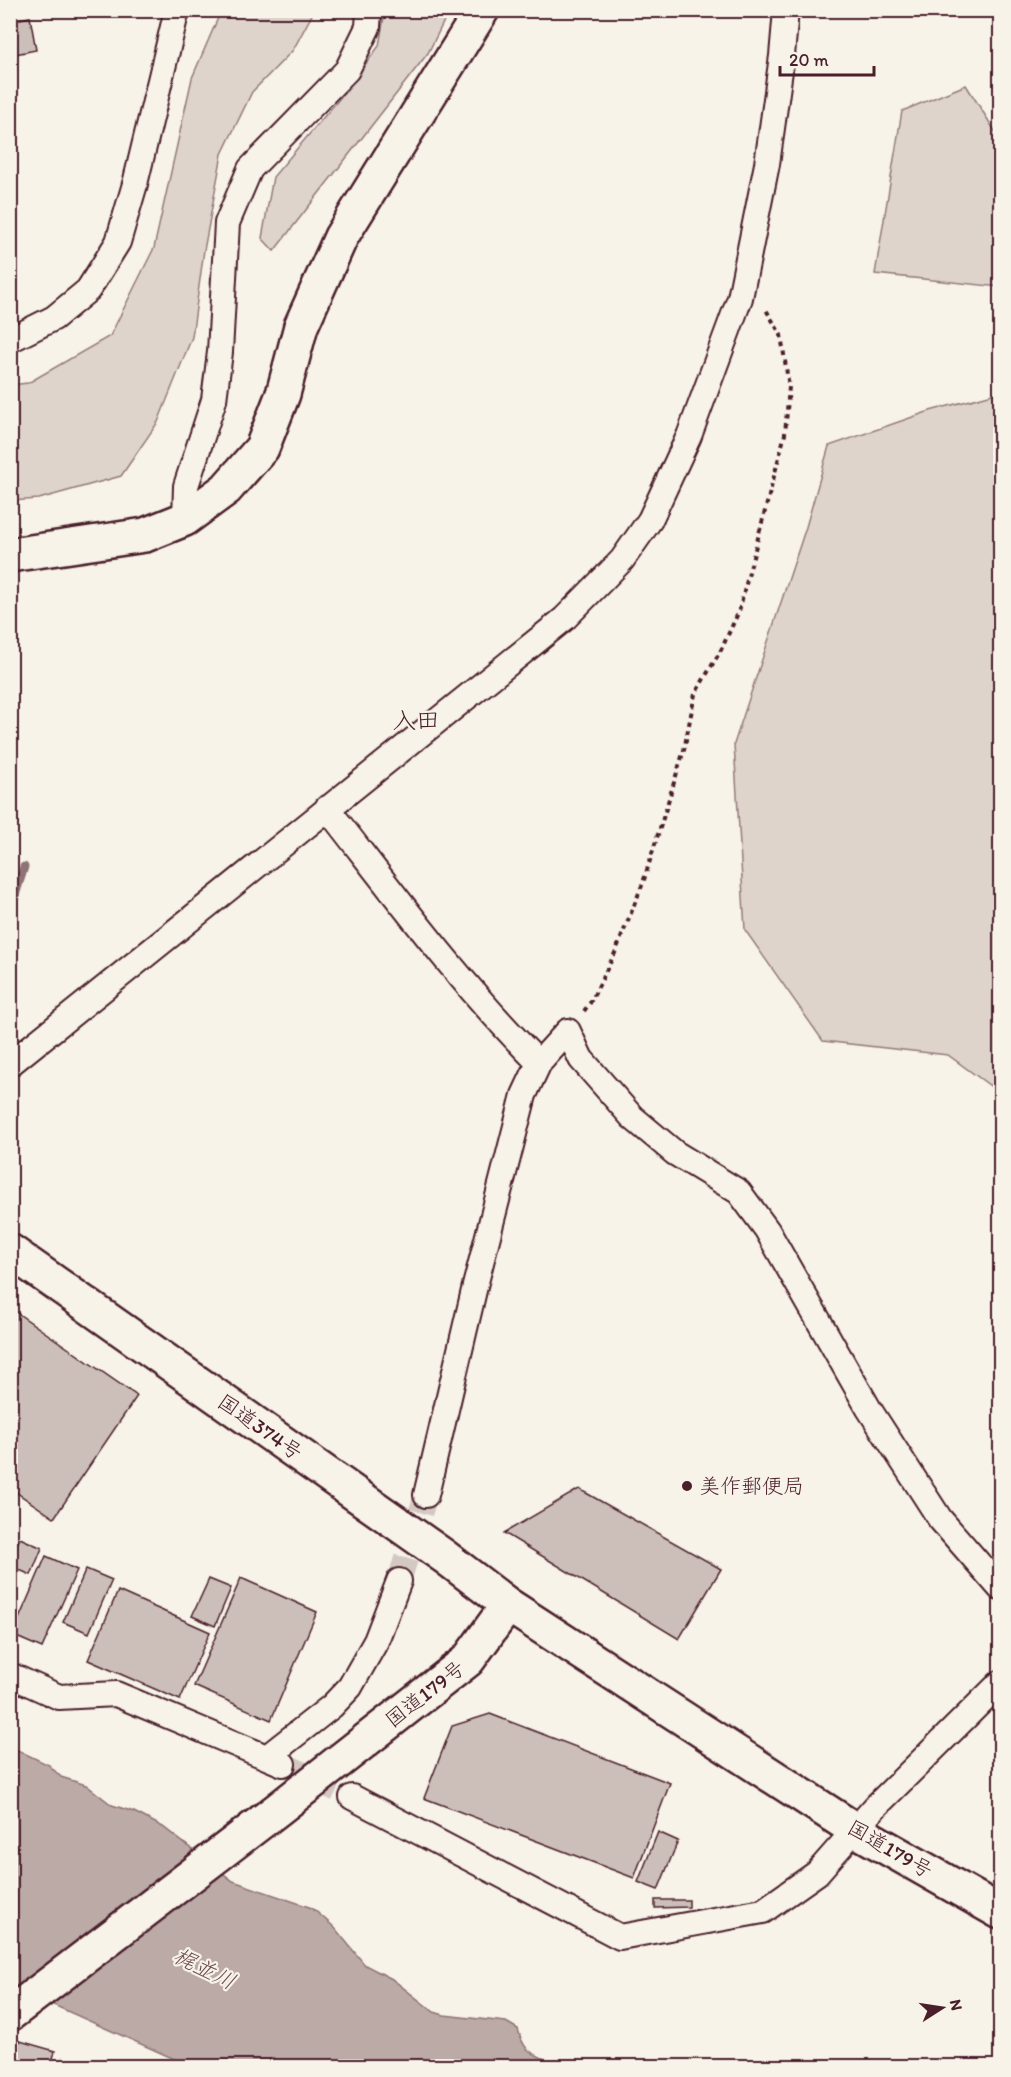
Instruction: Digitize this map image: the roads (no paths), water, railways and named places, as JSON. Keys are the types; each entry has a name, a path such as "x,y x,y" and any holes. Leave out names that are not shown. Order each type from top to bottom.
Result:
{"main road":[{"path":"10,555 145,534 185,519 226,489 262,448 283,394 301,326 341,237 482,10"},
{"name":"国道374号","path":"10,1251 445,1557 508,1605"},
{"name":"国道179号","path":"10,2014 277,1810 468,1660 508,1605 855,1829 1000,1912"}],"street":[{"path":"10,340 54,318 88,290 118,242 135,184 177,10"},
{"path":"185,519 186,486 214,400 220,351 227,223 250,169 347,70 368,27 369,10"},
{"path":"10,1064 564,619 622,560 650,519 689,436 740,298 767,164 786,10"},
{"path":"327,808 458,975 539,1063"},
{"path":"426,1495 475,1286 524,1095 539,1063 568,1031 580,1059 632,1117 675,1153 739,1192 767,1230 869,1409 934,1509 1000,1588"},
{"path":"10,1675 59,1697 116,1694 275,1760 350,1687 375,1641 399,1581"},
{"path":"352,1797 620,1937 763,1911 817,1874 876,1806 1000,1683"}],"water":[{"name":"梶並川","path":"11,1747 49,1765 61,1777 86,1785 112,1805 134,1812 163,1827 233,1881 312,1908 334,1927 365,1965 392,1979 434,2012 506,2022 518,2029 528,2050 557,2066 190,2066 11,1986"}],"waterway":[{"path":"10,911 24,867"}],"tunnel":[{"path":"399,1581 426,1495"},
{"path":"283,1764 352,1797"}],"place":[{"name":"美作郵便局","path":"687,1486"}],"district":[{"name":"入田","path":"416,720"}]}
